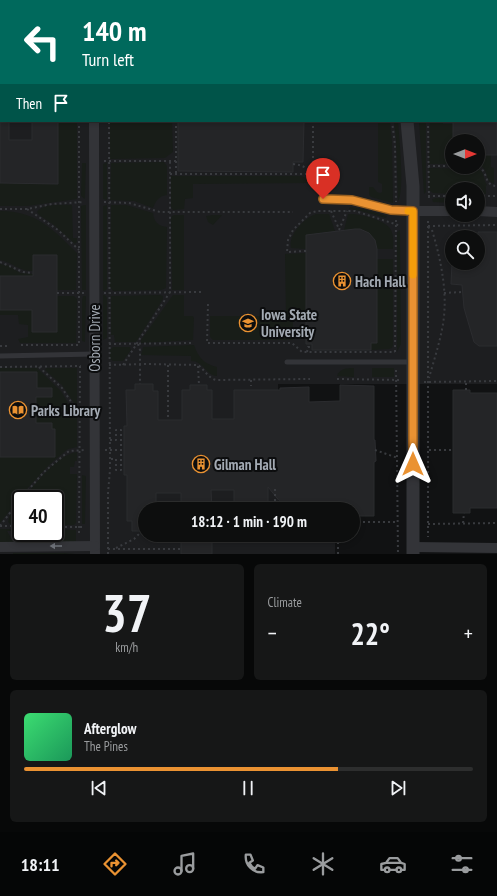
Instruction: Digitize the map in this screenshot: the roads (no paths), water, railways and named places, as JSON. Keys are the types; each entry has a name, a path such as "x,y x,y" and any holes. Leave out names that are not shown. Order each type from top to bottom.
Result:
{"street":[{"name":"Osborn Drive","path":"94,122 95,550"},
{"path":"407,122 411,158 413,211 413,551 429,547 497,548"},
{"path":"413,211 445,211"},
{"path":"485,211 497,212"},
{"path":"0,547 95,550"}],"lane":[{"path":"323,199 352,200 391,210 413,211"},
{"path":"0,356 94,354"},
{"path":"287,362 413,362"}],"place":[{"name":"Hach Hall","path":"342,281"},
{"name":"Iowa State University","path":"248,323"},
{"name":"Parks Library","path":"18,410"},
{"name":"Gilman Hall","path":"201,464"}]}
